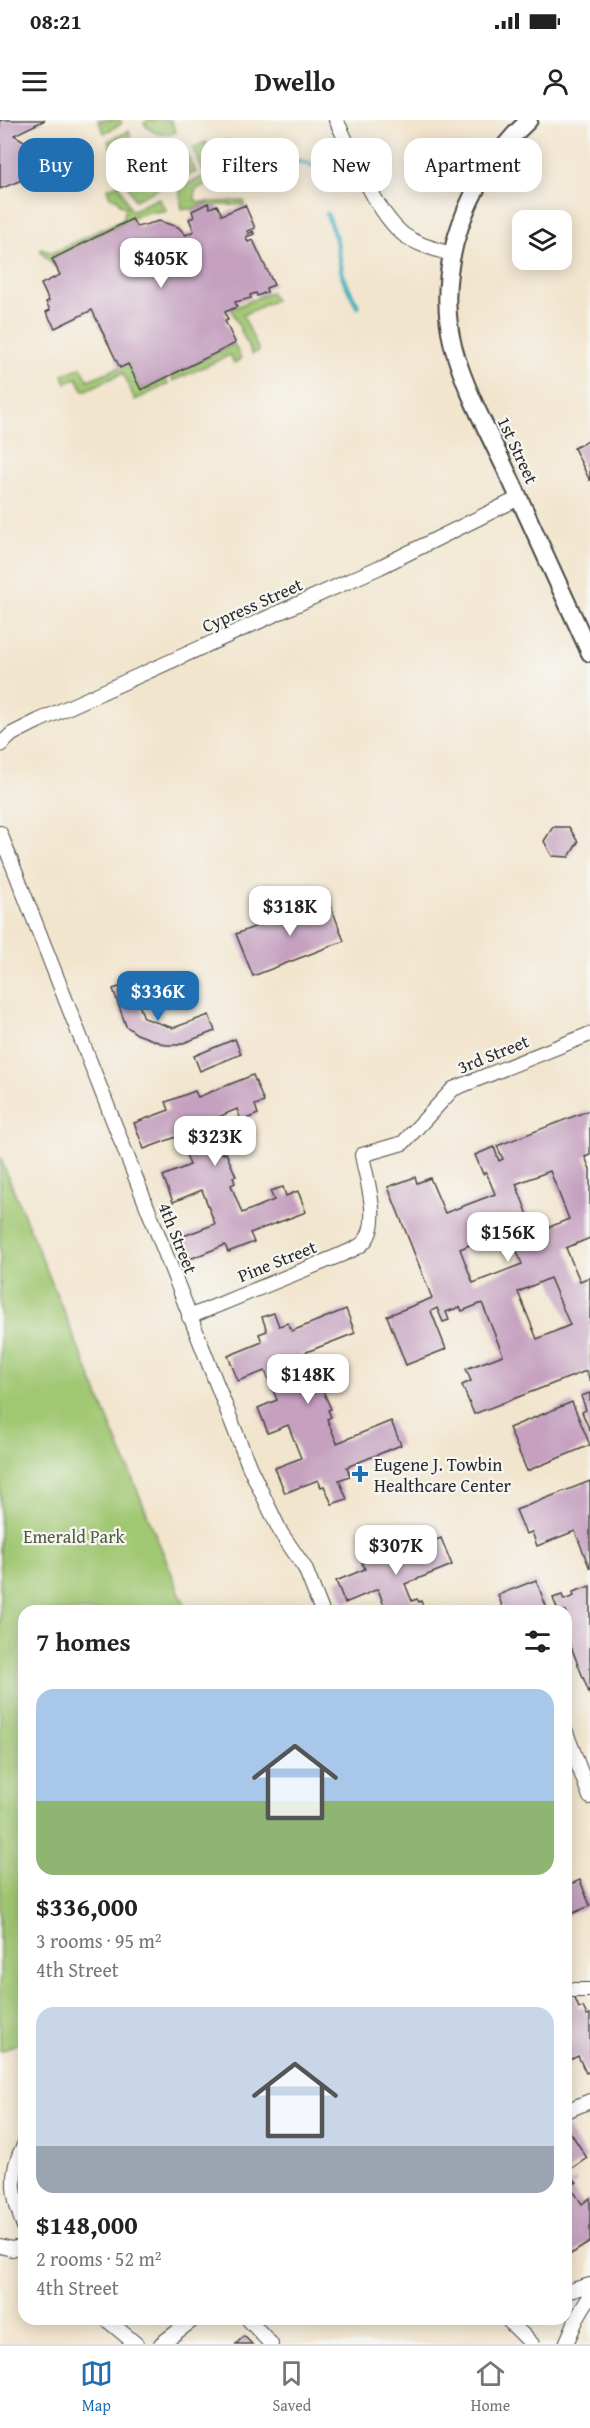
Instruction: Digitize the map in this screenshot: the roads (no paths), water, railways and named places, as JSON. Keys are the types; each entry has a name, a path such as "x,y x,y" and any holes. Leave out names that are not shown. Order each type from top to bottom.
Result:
{"street":[{"path":"336,120 383,212 395,226 420,244 451,254"},
{"name":"1st Street","path":"529,120 492,161 467,207 451,254 448,304 453,346 479,410 590,653"},
{"name":"Cypress Street","path":"0,745 12,734 38,721 380,567 519,498"},
{"name":"4th Street","path":"0,833 249,1466 281,1533 305,1568 320,1605"},
{"name":"3rd Street","path":"371,1229 373,1214 362,1155 403,1143 453,1089 590,1034"},
{"name":"Pine Street","path":"189,1317 350,1251 363,1243 371,1229"},
{"path":"572,1748 590,1797"},
{"path":"572,1990 590,1990"},
{"path":"572,2108 590,2101"},
{"path":"18,2155 13,2180 18,2208"},
{"path":"0,2246 12,2249 18,2248"},
{"path":"572,2290 590,2285"},
{"path":"566,2344 590,2296"},
{"path":"113,2325 136,2344"},
{"path":"161,2344 186,2325"},
{"path":"254,2325 271,2344"},
{"path":"513,2325 532,2344"}],"waterway":[{"path":"299,161 311,165"},
{"path":"327,214 336,238 343,278 358,307"}],"place":[{"name":"Eugene J. Towbin Healthcare Center","path":"360,1474"}],"park label":[{"name":"Emerald Park","path":"74,1536"}]}
